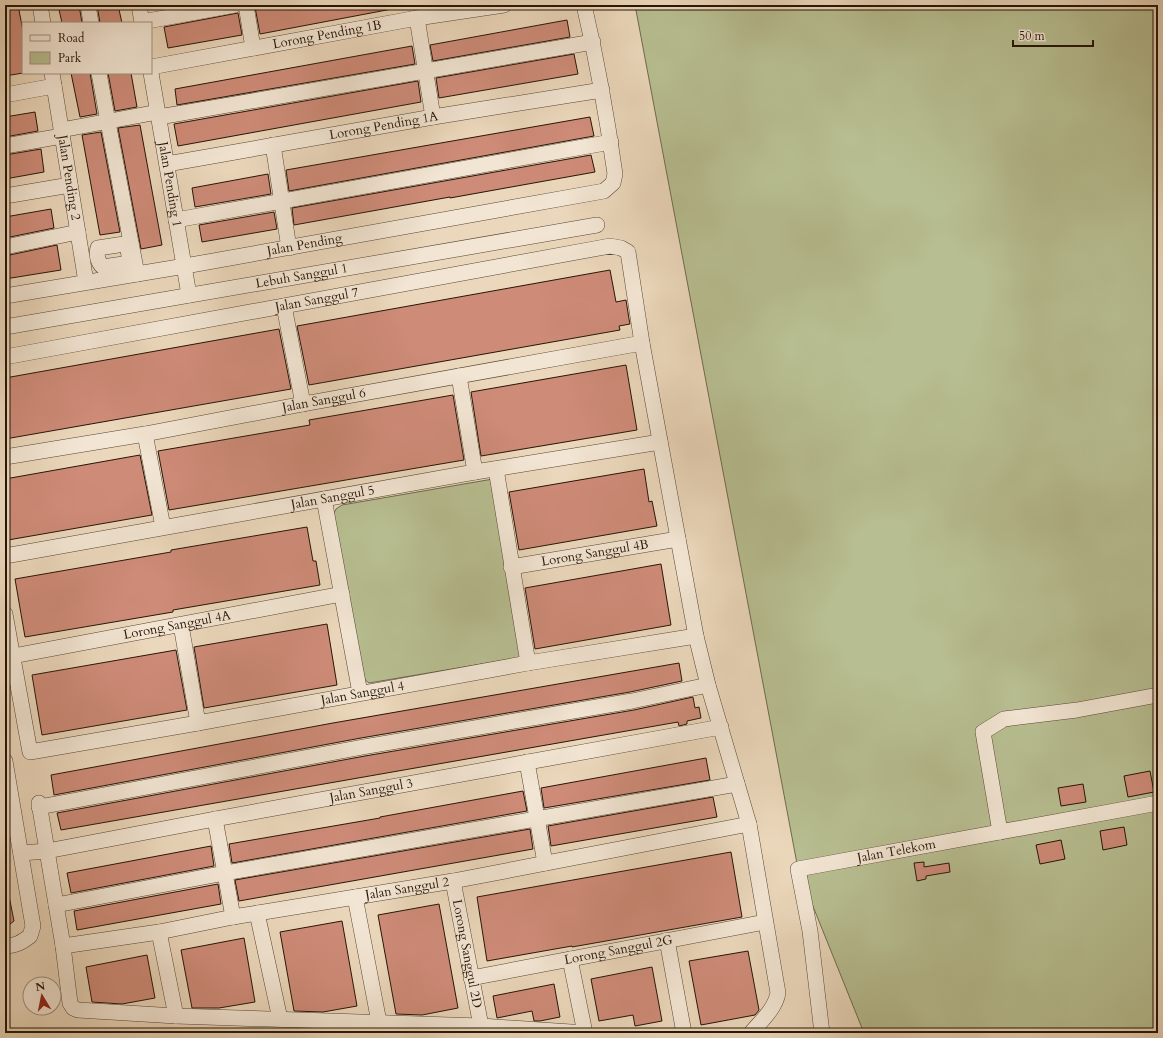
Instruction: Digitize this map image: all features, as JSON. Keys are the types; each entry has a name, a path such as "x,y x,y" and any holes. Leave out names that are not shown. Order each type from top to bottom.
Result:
{"street":[{"path":"40,5 43,22"},
{"path":"88,5 91,22"},
{"path":"139,5 142,22 235,5"},
{"path":"246,5 253,48"},
{"name":"Lorong Pending 1B","path":"152,66 417,18 504,5"},
{"path":"176,220 610,142 593,42 584,5"},
{"path":"417,18 433,117"},
{"path":"5,146 108,122 426,71 593,42"},
{"path":"99,74 129,243 137,274"},
{"name":"Jalan Pending 1","path":"151,74 189,295"},
{"path":"5,93 53,80"},
{"name":"Jalan Pending 2","path":"53,80 86,282"},
{"name":"Lorong Pending 1A","path":"167,164 433,117 602,90"},
{"name":"Jalan Pending","path":"5,296 288,248 604,191 613,183 615,174 610,142"},
{"path":"273,145 288,248"},
{"path":"5,196 70,185"},
{"name":"Lebuh Sanggul 1","path":"5,327 597,225"},
{"path":"5,247 78,232"},
{"name":"Jalan Sanggul 7","path":"5,357 610,246 621,248 628,252 642,343"},
{"path":"284,306 303,404"},
{"path":"642,343 696,636 708,685 749,824 778,993 774,1006 750,1033"},
{"name":"Jalan Sanggul 6","path":"5,457 145,434 642,343"},
{"path":"459,376 475,472"},
{"path":"145,434 163,528"},
{"name":"Jalan Sanggul 5","path":"5,556 475,472 660,442"},
{"path":"496,469 528,663"},
{"path":"324,499 360,693"},
{"name":"Lorong Sanggul 4B","path":"511,567 678,539"},
{"name":"Lorong Sanggul 4A","path":"13,656 342,594"},
{"path":"5,614 13,656"},
{"path":"181,625 198,723"},
{"name":"Jalan Sanggul 4","path":"13,656 30,752 528,663 696,636"},
{"path":"570,959 585,1033 481,1026 176,1016 78,1010 73,1008 70,1002 63,946 39,805 632,701 708,685"},
{"path":"1000,832 983,732 1004,719 1077,710 1158,695"},
{"name":"Jalan Sanggul 3","path":"21,853 47,850 721,727"},
{"path":"5,761 10,813 21,853 33,926 30,936 20,943 9,946"},
{"path":"527,762 545,864"},
{"path":"56,905 225,873 737,784"},
{"name":"Jalan Telekom","path":"822,1033 810,931 798,869 1158,803"},
{"path":"215,819 233,917"},
{"name":"Jalan Sanggul 2","path":"63,946 159,932 233,917 453,881 749,824"},
{"name":"Lorong Sanggul 2D","path":"453,881 481,1026"},
{"path":"356,897 379,1022"},
{"path":"257,913 280,1019"},
{"name":"Lorong Sanggul 2G","path":"471,978 765,922"},
{"path":"159,932 176,1016"},
{"path":"667,940 684,1033"}],"green space":[{"path":"635,5 1158,5 1158,1033 864,1033 798,869"},
{"path":"493,479 523,657 369,683 365,680 332,517 336,509 342,505"}],"building":[{"path":"5,5 18,5 22,26 22,73 5,76"},
{"path":"58,5 79,5 82,22 62,22"},
{"path":"97,5 118,5 122,22 100,22"},
{"path":"265,5 392,5 392,9 260,34 255,7"},
{"path":"238,13 242,35 168,48 164,27"},
{"path":"567,20 570,37 433,61 430,45"},
{"path":"412,46 415,64 177,105 175,89"},
{"path":"574,54 578,74 439,98 436,78"},
{"path":"71,74 90,74 97,114 80,117"},
{"path":"108,74 131,74 137,107 115,111"},
{"path":"418,81 421,102 178,146 174,124"},
{"path":"35,112 38,131 5,137 5,117"},
{"path":"590,117 594,136 289,191 286,170"},
{"path":"140,125 162,245 141,249 118,128"},
{"path":"101,132 120,232 100,235 82,135"},
{"path":"41,149 44,172 5,179 5,155"},
{"path":"591,155 595,172 294,225 292,208"},
{"path":"268,174 271,194 195,207 192,188"},
{"path":"51,209 54,228 5,238 5,217"},
{"path":"274,212 277,229 202,242 199,225"},
{"path":"57,245 61,270 5,279 5,256"},
{"path":"610,270 616,302 626,300 630,324 619,326 620,330 309,385 297,326"},
{"path":"279,329 291,389 5,439 5,378"},
{"path":"626,365 637,430 481,456 471,392"},
{"path":"453,395 464,460 169,510 158,451 310,425 309,420"},
{"path":"140,455 152,515 8,540 5,523 5,479"},
{"path":"644,469 649,502 652,501 657,526 519,550 509,492"},
{"path":"307,527 313,561 316,561 320,585 25,637 15,579 171,552 171,550"},
{"path":"661,564 671,625 535,649 525,588"},
{"path":"327,624 337,685 204,708 194,647"},
{"path":"176,650 187,710 42,735 32,675"},
{"path":"679,663 682,681 630,692 361,738 54,795 51,775 333,723"},
{"path":"693,697 695,708 699,707 701,718 687,721 687,724 679,726 678,722 61,830 57,813 365,756 634,710"},
{"path":"706,758 710,780 544,808 541,788"},
{"path":"1150,771 1154,792 1128,797 1124,776"},
{"path":"1083,784 1086,802 1061,806 1058,788"},
{"path":"523,791 527,811 232,863 229,844 380,818"},
{"path":"713,797 717,817 551,846 548,826"},
{"path":"1124,827 1127,845 1103,850 1100,831"},
{"path":"530,829 533,849 239,901 235,880"},
{"path":"1061,840 1065,859 1040,864 1036,845"},
{"path":"211,846 214,866 71,893 67,873"},
{"path":"731,852 742,917 487,961 477,897"},
{"path":"924,862 924,867 949,863 950,872 926,876 926,879 917,881 914,863"},
{"path":"218,884 221,904 77,930 74,911"},
{"path":"9,896 14,921 5,928 5,897"},
{"path":"439,904 458,1008 422,1015 396,1014 378,915"},
{"path":"342,921 357,1006 323,1012 294,1011 280,932"},
{"path":"244,938 255,1002 219,1008 192,1008 181,950"},
{"path":"748,951 759,1010 755,1015 701,1025 689,961"},
{"path":"147,955 155,998 122,1004 92,1002 86,967"},
{"path":"652,967 662,1021 635,1026 633,1015 599,1021 591,979"},
{"path":"554,984 560,1017 534,1021 532,1011 497,1018 493,996"}]}
